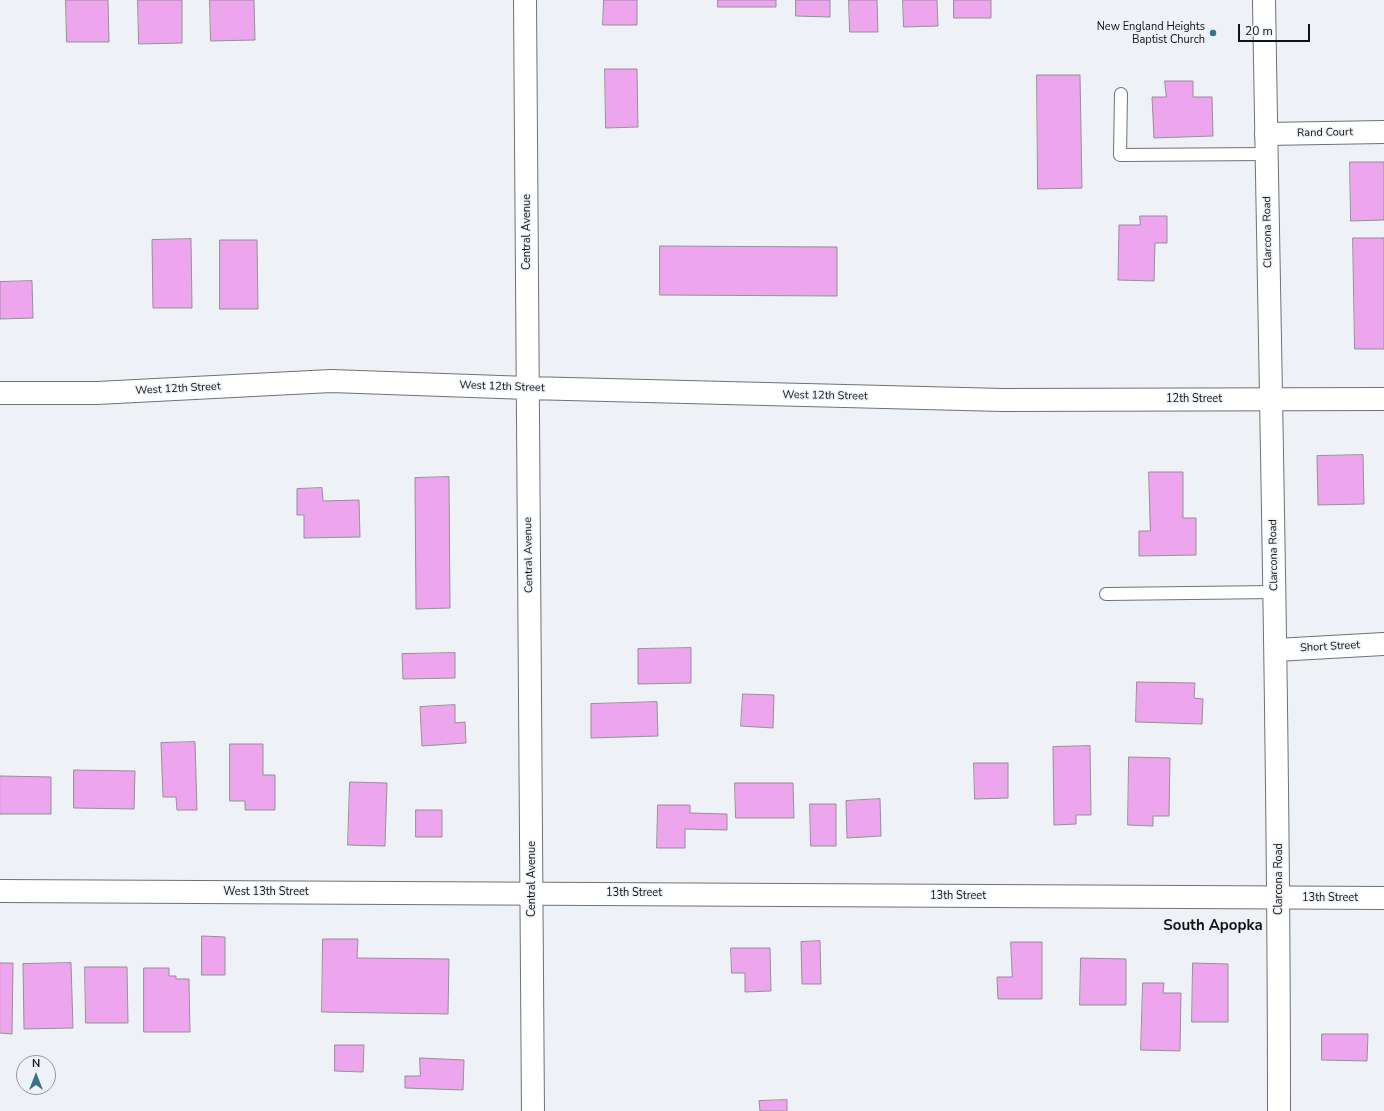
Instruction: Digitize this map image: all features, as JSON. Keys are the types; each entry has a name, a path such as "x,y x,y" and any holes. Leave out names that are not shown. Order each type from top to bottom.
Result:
{"street":[{"name":"Central Avenue","path":"525,0 533,1111"},
{"name":"Clarcona Road","path":"1264,0 1276,650 1279,898 1279,1111"},
{"name":"Rand Court","path":"1266,144 1384,132"},
{"name":"West 12th Street","path":"0,393 97,393 331,381 528,388 1003,400"},
{"name":"12th Street","path":"1003,400 1384,399"},
{"name":"Short Street","path":"1276,650 1384,644"},
{"name":"West 13th Street","path":"0,891 532,893"},
{"name":"13th Street","path":"532,893 1384,898"}],"lane":[{"path":"1121,94 1120,155 1266,144"},
{"path":"1106,594 1275,592"}],"building":[{"path":"66,0 108,0 109,42 67,42"},
{"path":"138,0 182,0 182,43 139,44"},
{"path":"210,0 254,0 255,40 211,41"},
{"path":"604,0 637,0 637,25 603,25"},
{"path":"718,0 776,0 776,7 718,7"},
{"path":"796,0 830,0 830,17 796,16"},
{"path":"849,0 877,0 878,32 850,32"},
{"path":"903,0 937,0 938,26 904,27"},
{"path":"954,0 991,0 991,18 954,18"},
{"path":"605,69 637,69 638,127 606,128"},
{"path":"1037,75 1080,75 1082,188 1038,189"},
{"path":"1165,81 1193,81 1193,97 1212,97 1213,136 1154,138 1152,97 1166,97"},
{"path":"1350,162 1384,162 1384,220 1351,221"},
{"path":"1140,216 1167,216 1167,243 1155,243 1154,281 1118,280 1119,225 1140,225"},
{"path":"1353,238 1384,238 1384,349 1355,349"},
{"path":"191,239 192,308 153,308 152,240"},
{"path":"220,240 257,240 258,309 220,309"},
{"path":"660,246 837,247 837,296 660,295"},
{"path":"32,281 33,318 0,319 0,282"},
{"path":"1363,455 1364,504 1318,505 1317,456"},
{"path":"1149,472 1183,472 1183,518 1196,518 1196,555 1139,556 1139,531 1150,531"},
{"path":"449,477 450,608 416,609 415,478"},
{"path":"322,488 323,501 359,500 360,537 304,538 304,515 297,515 297,489"},
{"path":"691,648 691,683 638,684 638,649"},
{"path":"455,653 455,678 403,679 402,654"},
{"path":"1137,682 1195,683 1194,698 1203,699 1202,724 1136,722"},
{"path":"743,694 774,695 773,728 741,726"},
{"path":"657,702 658,736 591,738 591,704"},
{"path":"455,705 455,723 465,722 466,743 422,746 420,707"},
{"path":"195,742 197,810 177,810 176,797 163,797 161,743"},
{"path":"230,744 263,744 263,775 275,775 275,810 245,810 245,801 230,801"},
{"path":"1090,746 1091,815 1076,815 1076,824 1054,825 1053,747"},
{"path":"1129,757 1170,758 1169,816 1153,816 1153,826 1128,825"},
{"path":"974,763 1008,763 1008,798 975,799"},
{"path":"74,770 135,771 134,809 74,808"},
{"path":"0,776 51,777 51,814 0,814"},
{"path":"350,782 387,783 385,846 348,845"},
{"path":"735,783 793,783 794,818 736,818"},
{"path":"880,799 881,836 847,838 846,801"},
{"path":"810,804 836,804 836,846 811,846"},
{"path":"658,805 690,805 690,813 727,814 727,830 685,829 685,848 657,848"},
{"path":"416,810 442,810 442,837 416,837"},
{"path":"202,936 225,937 225,975 202,975"},
{"path":"323,939 358,939 357,958 449,959 448,1014 322,1012"},
{"path":"820,941 821,984 802,984 801,942"},
{"path":"1011,942 1042,942 1042,999 998,999 997,977 1012,977"},
{"path":"731,948 770,948 771,991 745,992 745,973 732,973"},
{"path":"1081,958 1126,959 1126,1005 1080,1005"},
{"path":"0,963 13,963 12,1034 0,1033"},
{"path":"71,963 73,1028 24,1029 23,964"},
{"path":"1193,963 1228,964 1228,1022 1192,1022"},
{"path":"85,967 127,967 128,1023 86,1023"},
{"path":"144,968 169,968 169,976 176,976 176,979 189,979 190,1032 144,1032"},
{"path":"1143,983 1164,983 1163,993 1181,993 1180,1051 1141,1050"},
{"path":"1322,1034 1368,1034 1367,1061 1322,1060"},
{"path":"335,1045 364,1045 363,1072 335,1071"},
{"path":"420,1058 464,1060 463,1090 405,1088 405,1076 420,1076"},
{"path":"787,1100 787,1111 760,1111 759,1101"}],"place":[{"name":"New England Heights Baptist Church","path":"1213,33"}],"district":[{"name":"South Apopka","path":"1213,926"}]}
